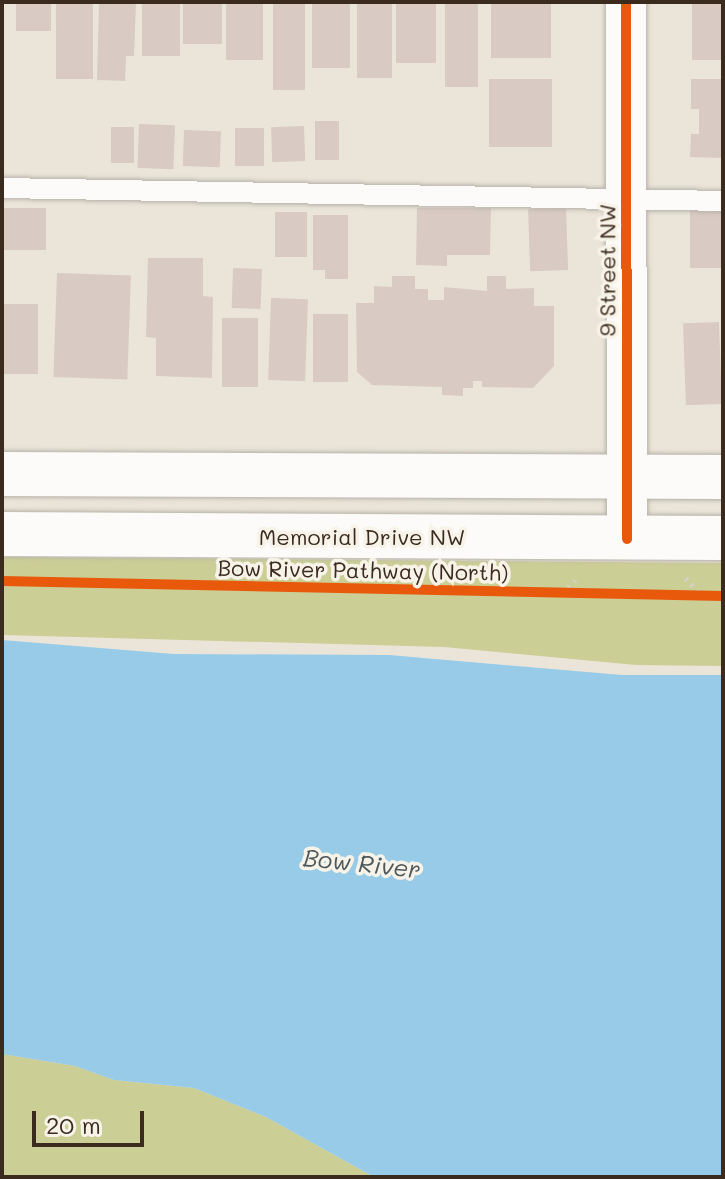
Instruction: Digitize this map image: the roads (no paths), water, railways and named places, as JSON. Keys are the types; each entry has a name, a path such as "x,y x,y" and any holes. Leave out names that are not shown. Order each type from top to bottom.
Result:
{"main road":[{"path":"2,474 723,477"},
{"name":"Memorial Drive NW","path":"2,534 723,538"}],"street":[{"name":"9 Street NW","path":"626,2 627,539"}],"lane":[{"path":"2,188 723,201"}],"water":[{"name":"Bow River","path":"2,640 174,654 389,655 622,675 723,675 723,1177 374,1177 266,1117 194,1088 114,1080 75,1066 2,1054"}]}
